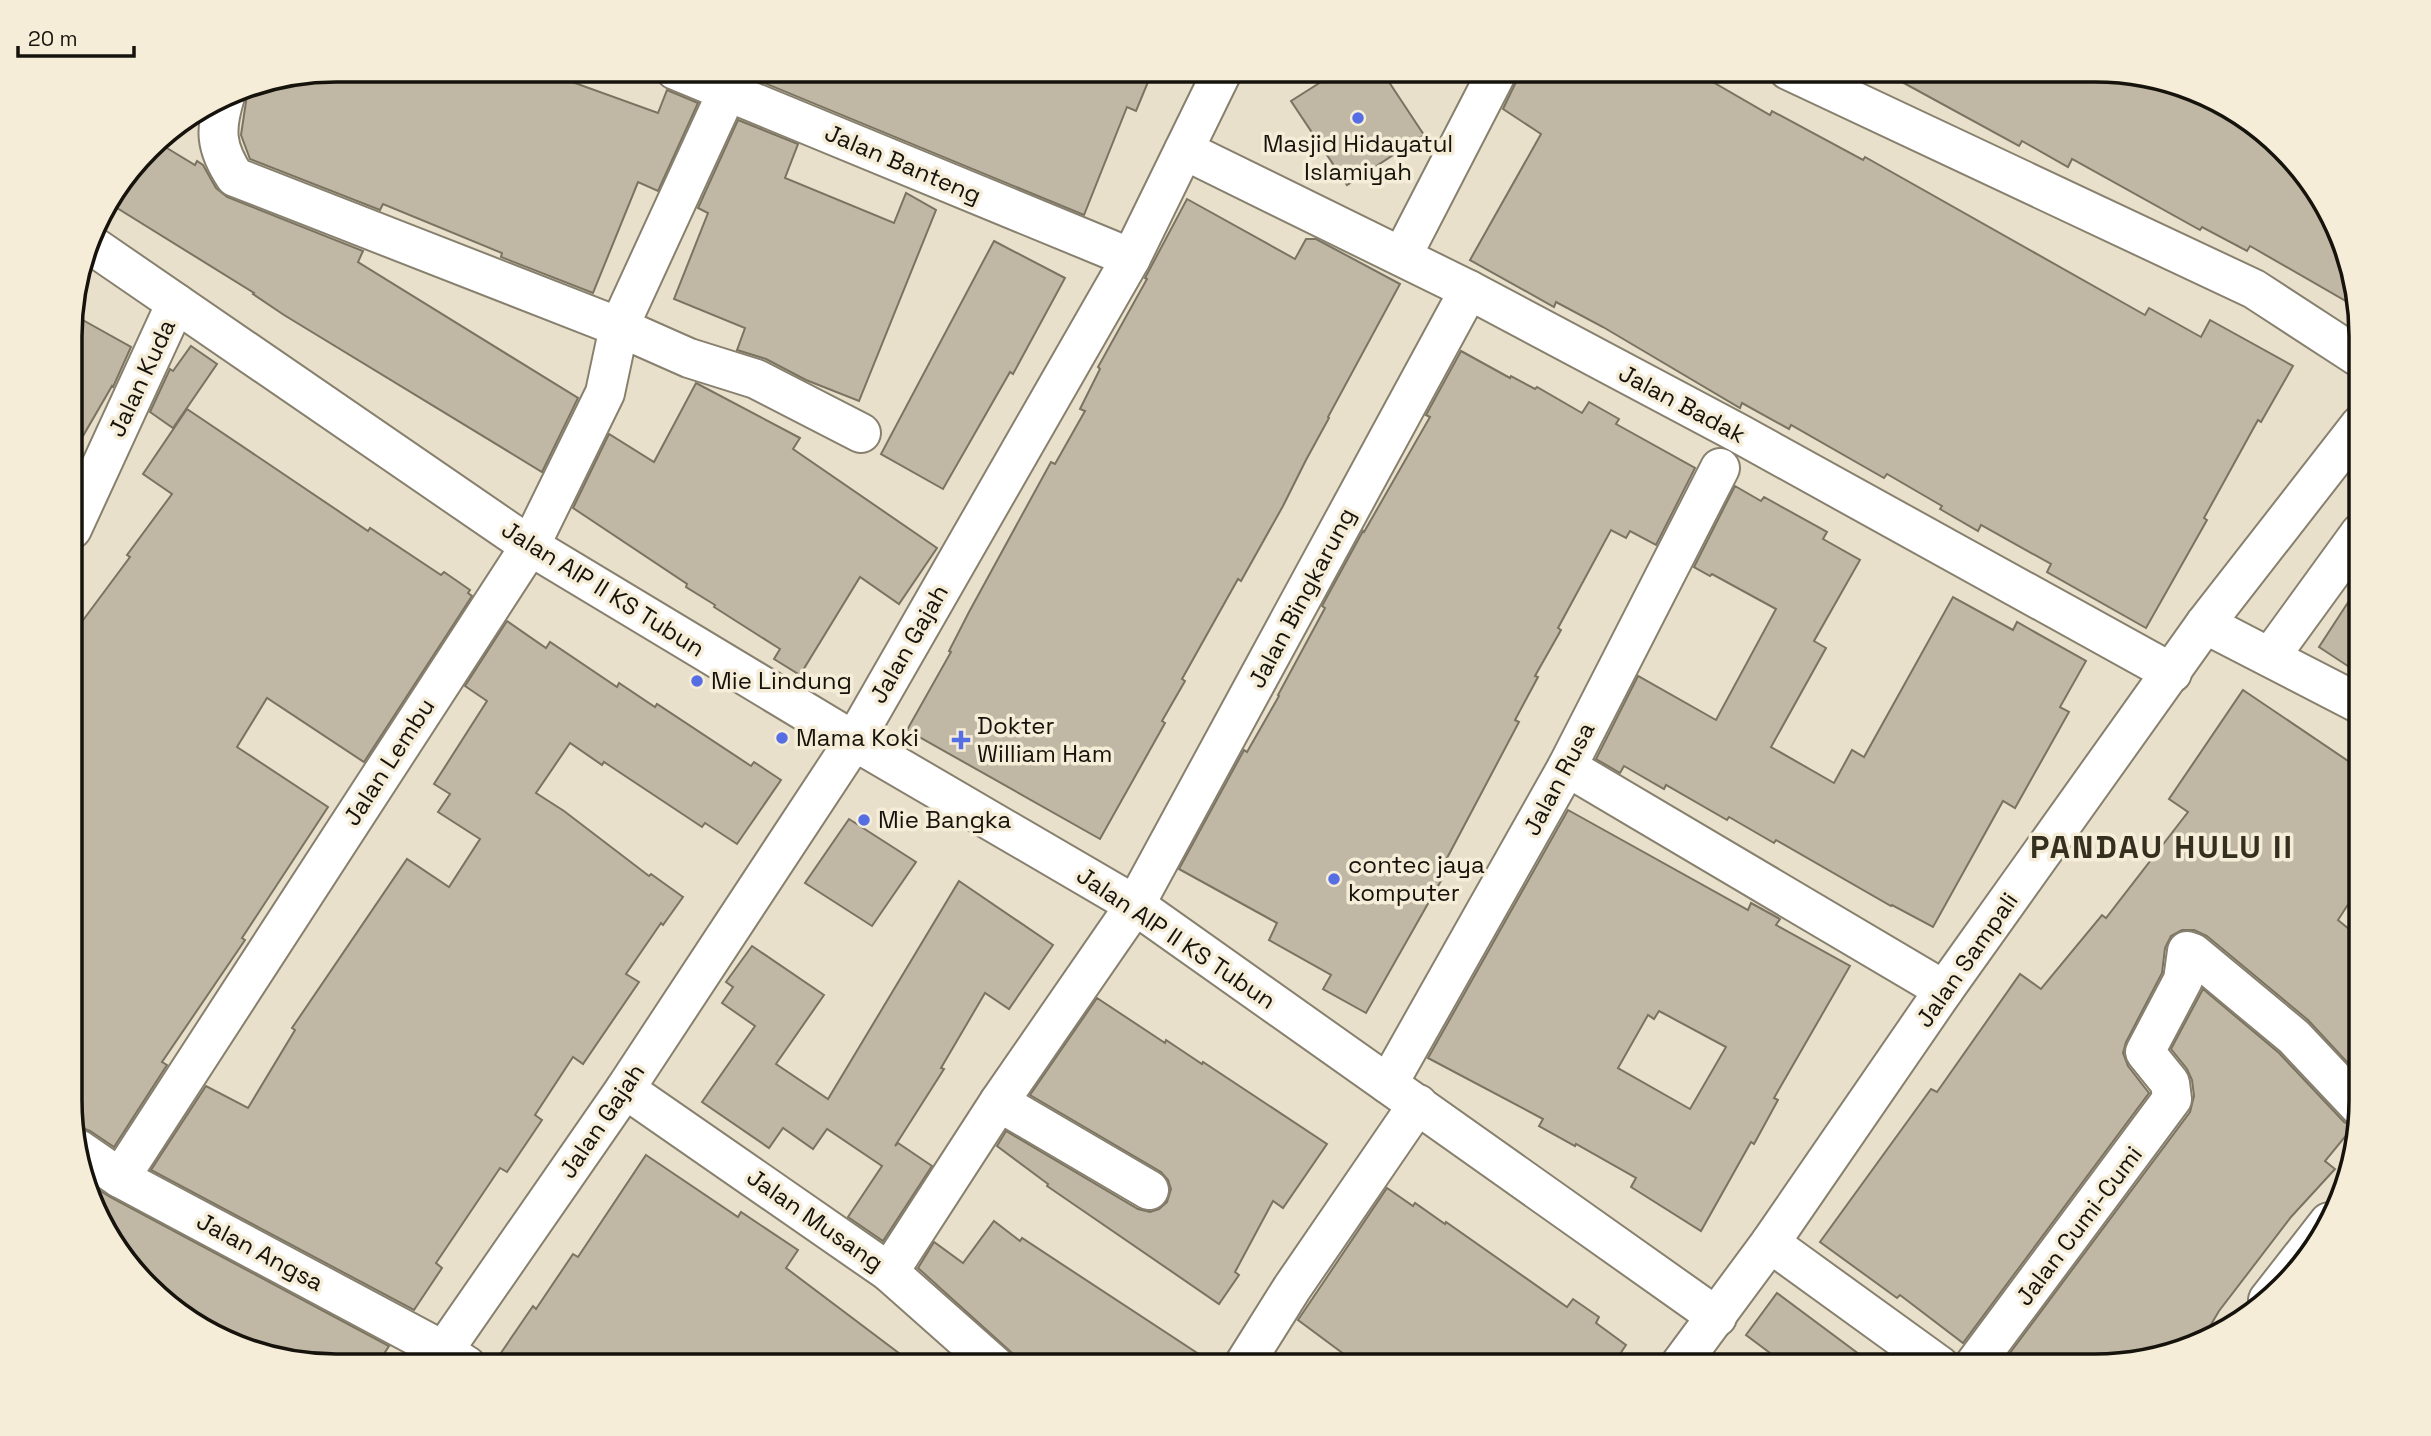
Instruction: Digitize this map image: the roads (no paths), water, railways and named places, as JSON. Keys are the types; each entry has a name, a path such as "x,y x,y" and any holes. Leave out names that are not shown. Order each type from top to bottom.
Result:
{"street":[{"name":"Jalan Banteng","path":"707,82 1131,258"},
{"name":"Jalan Gajah","path":"453,1354 854,741 1131,258 1217,82"},
{"path":"1402,256 1492,82"},
{"path":"1814,82 2255,289 2349,351"},
{"name":"Jalan Lembu","path":"120,1178 530,546 605,393 619,327 728,90"},
{"path":"221,110 217,121 218,139 224,160 235,177 619,327 689,358 756,379 861,433"},
{"name":"Jalan Badak","path":"1184,149 1469,290 1738,433 2172,673"},
{"name":"Jalan AIP II KS Tubun","path":"98,250 530,546 854,741 1135,905 1717,1317"},
{"name":"Jalan Bingkarung","path":"889,1272 999,1102 1135,905 1469,290"},
{"name":"Jalan Kuda","path":"82,507 176,303"},
{"name":"Jalan Sampali","path":"1688,1354 1770,1243 1944,990 2205,624 2349,439"},
{"name":"Jalan Rusa","path":"1251,1354 1292,1288 1403,1094 1720,468"},
{"path":"2270,657 2349,548"},
{"path":"2205,624 2349,698"},
{"path":"1567,767 1944,990"},
{"name":"Jalan Cumi-Cumi","path":"1983,1354 2172,1099 2170,1083 2146,1052 2183,980 2187,951 2193,953 2294,1037 2349,1095"},
{"name":"Jalan Musang","path":"625,1089 889,1272 981,1354"},
{"path":"999,1102 1149,1190"},
{"name":"Jalan Angsa","path":"89,1157 120,1178 435,1354"},
{"path":"1770,1243 1923,1354"}],"place":[{"name":"Masjid Hidayatul Islamiyah","path":"1358,118"},
{"name":"Mie Lindung","path":"697,681"},
{"name":"Mama Koki","path":"782,738"},
{"name":"Dokter William Ham","path":"961,740"},
{"name":"Mie Bangka","path":"864,820"},
{"name":"contec jaya komputer","path":"1334,879"}],"district":[{"name":"PANDAU HULU II","path":"2162,847"}]}
